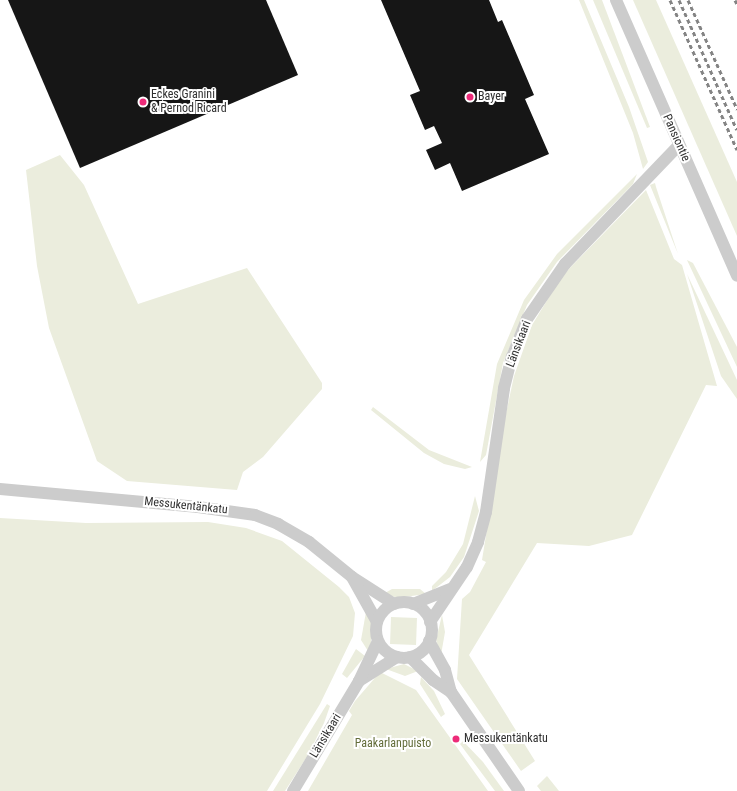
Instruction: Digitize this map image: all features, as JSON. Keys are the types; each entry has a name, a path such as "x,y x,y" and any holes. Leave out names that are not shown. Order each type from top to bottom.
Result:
{"street":[{"name":"Pansiontie","path":"616,0 737,276"},
{"name":"Länsikaari","path":"430,622 450,589 467,567 483,528 504,388 512,357 528,318 564,264 679,145"},
{"name":"Messukentänkatu","path":"0,489 198,507 255,515 292,531 352,577 394,604"},
{"name":"Messukentänkatu","path":"352,577 377,622"},
{"path":"413,604 426,613 430,622 429,641 422,652 410,658 397,657 387,652 378,641 377,622 383,611 394,604 413,604 450,589"},
{"name":"Länsikaari","path":"293,791 360,681 378,641"},
{"path":"429,641 445,670 451,692 519,791"},
{"name":"Länsikaari","path":"360,681 397,657"},
{"path":"410,658 433,680 451,692"}],"green space":[{"path":"579,0 584,0 629,107 648,162 643,169 633,133"},
{"path":"593,0 602,0 650,127 647,128"},
{"path":"633,0 656,0 737,182 737,236"},
{"path":"60,155 84,185 138,304 247,268 322,383 322,389 263,457 243,472 237,490 127,481 97,461 49,328 37,266 26,170"},
{"path":"637,174 633,184 557,262 527,305 503,363 486,455 480,462 497,364 524,300 557,254"},
{"path":"655,183 656,187 678,254 650,185"},
{"path":"646,190 674,259 682,265 717,386 706,385 632,535 589,546 537,543 469,655 535,761 521,771 457,679 462,599 470,592 486,562 482,560 505,418 514,376 532,325 562,276"},
{"path":"687,260 693,263 737,347 737,367"},
{"path":"687,274 737,380 737,399 721,376"},
{"path":"373,407 429,450 472,467 465,469 444,464 424,453 371,410"},
{"path":"475,496 479,511 464,557 450,577 432,591 432,586 446,572 463,544"},
{"path":"0,518 86,523 208,522 246,528 282,541 339,587 349,597 355,613 353,636 320,704 267,791 0,791"},
{"path":"392,589 420,589 426,594 397,598 385,593"},
{"path":"366,612 371,618 371,643 368,651 361,640"},
{"path":"442,615 445,632 441,655 436,640"},
{"path":"391,617 417,618 416,645 390,644"},
{"path":"356,649 365,656 347,678 342,674"},
{"path":"404,664 418,671 405,676 386,669"},
{"name":"Paakarlanpuisto","path":"380,672 416,690 488,791 308,791 352,715 349,711 355,701"},
{"path":"421,677 434,691 445,714 441,717 420,684"},
{"path":"327,704 330,706 324,723 308,755 285,791 273,791"},
{"path":"463,741 483,762 504,791 495,791 460,744"},
{"path":"547,776 559,791 541,791 537,786"}],"building":[{"name":"Eckes Granini & Pernod Ricard","path":"8,0 266,0 298,75 80,168"},
{"name":"Bayer","path":"381,0 489,0 498,22 502,20 534,95 525,99 549,154 462,191 450,163 435,170 426,150 442,143 434,126 425,130 410,95 420,91"}],"railway":[{"path":"670,0 737,150"},
{"path":"679,0 737,130"},
{"path":"688,0 737,109"},
{"path":"735,0 737,4"}],"place":[{"name":"Bayer","path":"470,97"},
{"name":"Eckes Granini & Pernod Ricard","path":"143,102"},
{"name":"Messukentänkatu","path":"456,739"}]}
